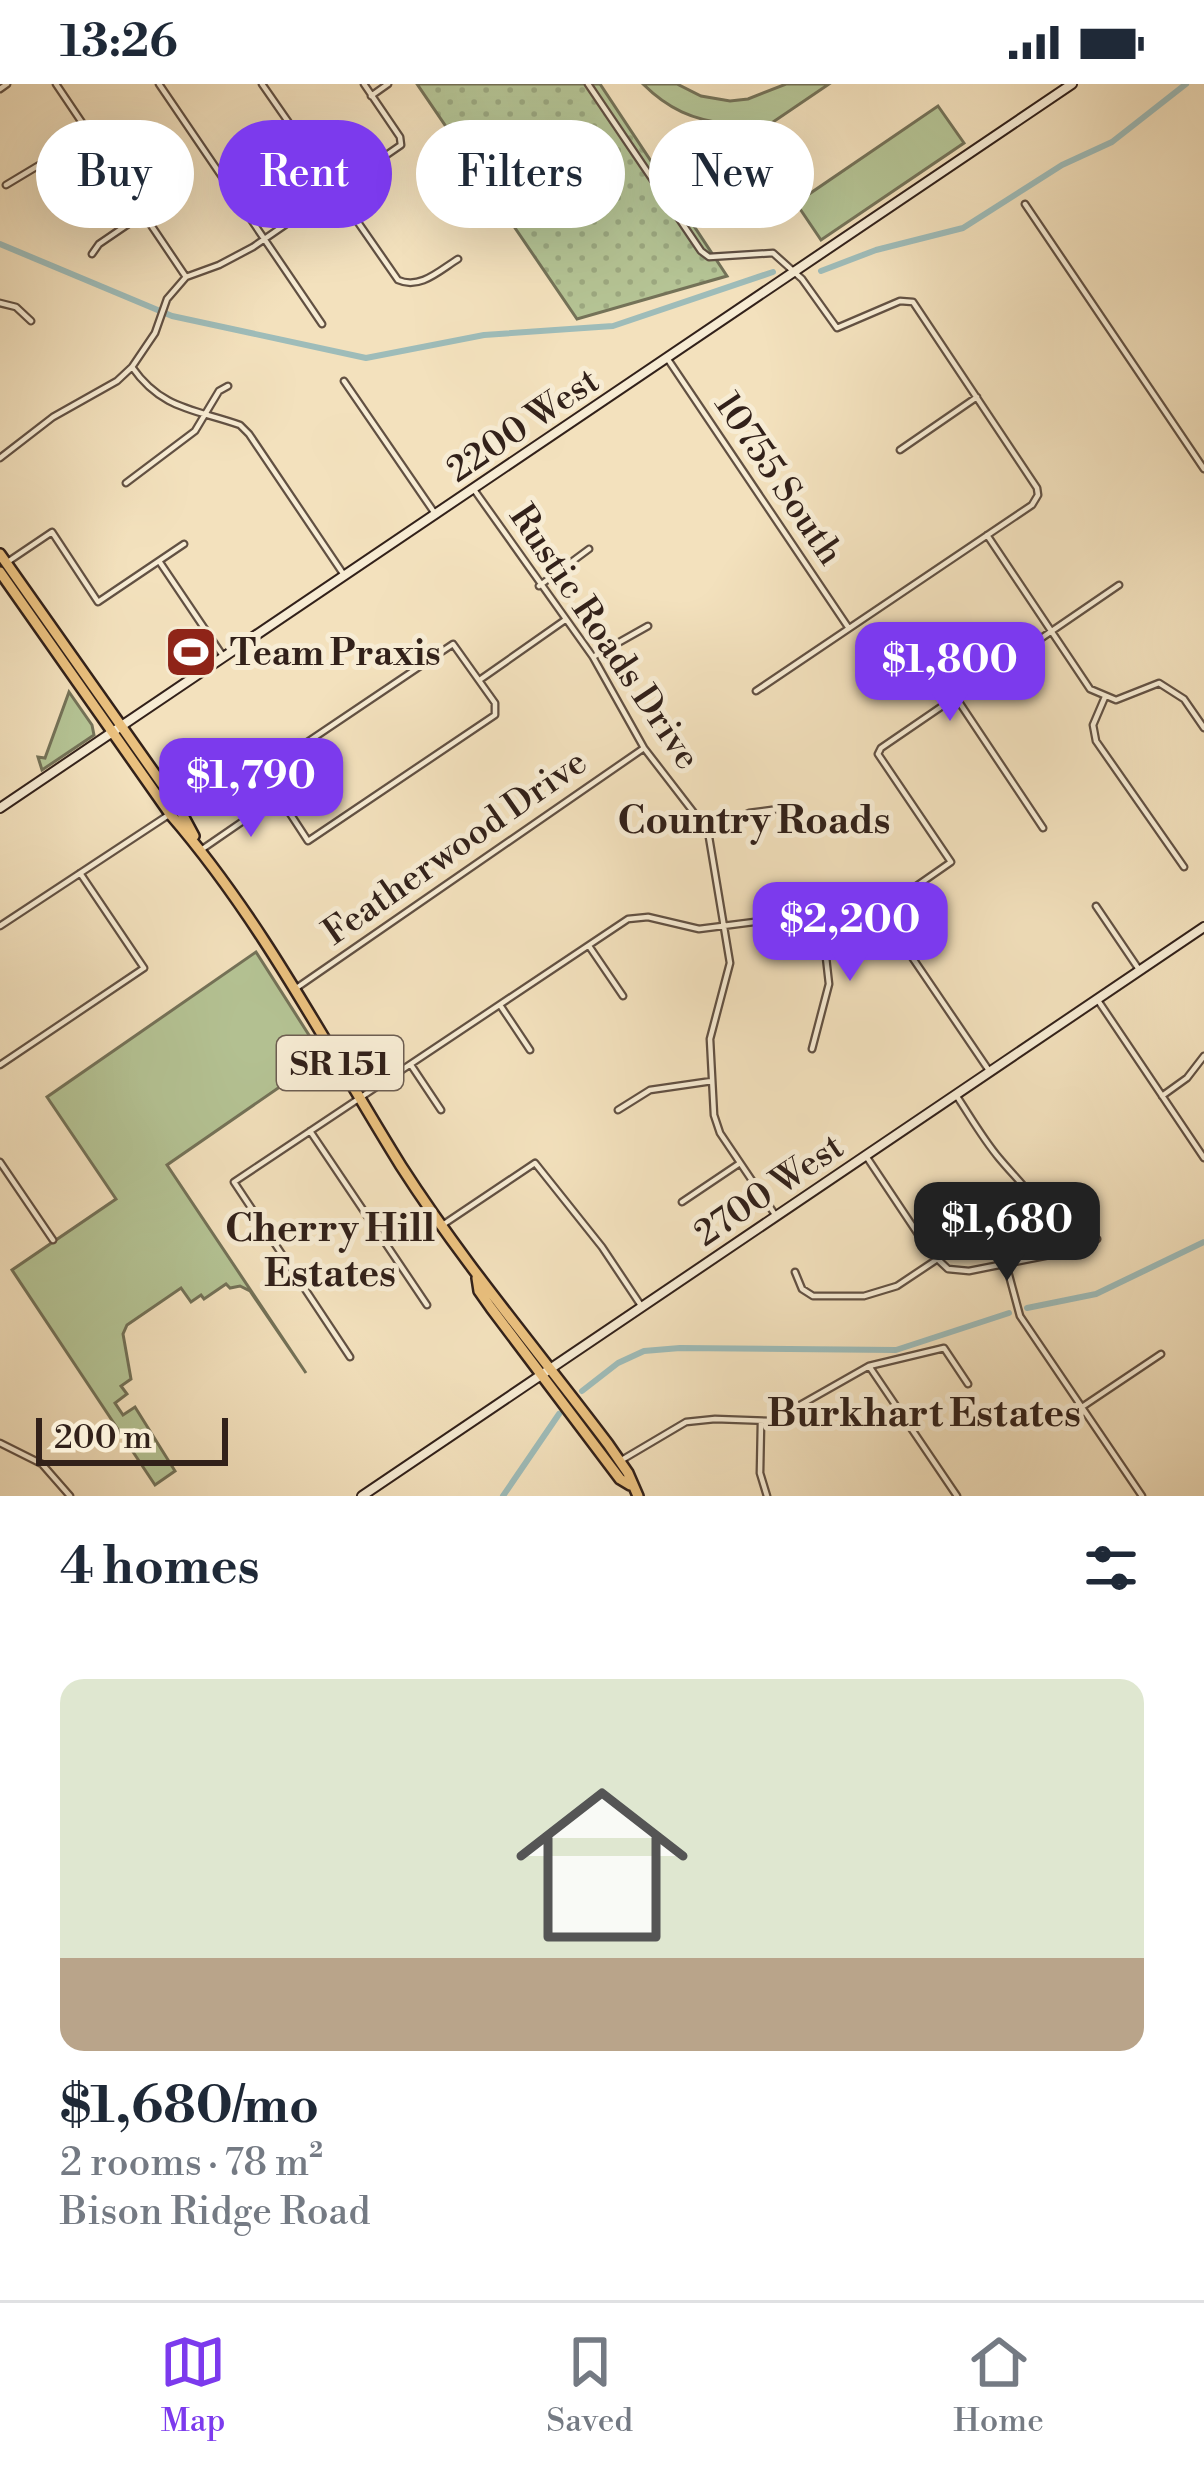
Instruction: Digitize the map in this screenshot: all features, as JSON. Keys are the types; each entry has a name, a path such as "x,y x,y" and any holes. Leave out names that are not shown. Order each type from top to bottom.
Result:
{"main road":[{"name":"SR 151","path":"2,563 26,591 295,989 477,1278 479,1291 620,1461 630,1485"},
{"name":"SR 151","path":"2,563 67,669 116,729"},
{"name":"SR 151","path":"157,786 170,814 201,850"},
{"name":"SR 151","path":"547,1372 620,1479 638,1496"}],"street":[{"path":"56,84 81,120"},
{"path":"159,84 322,324"},
{"path":"262,84 287,120"},
{"path":"364,84 388,120"},
{"path":"371,95 388,84"},
{"path":"588,84 701,251 719,257 773,253 794,272 836,328 900,301 913,302 1031,475 1038,495 1032,505 755,691"},
{"name":"2200 West","path":"0,808 1072,84"},
{"path":"392,125 401,146 392,152"},
{"path":"6,185 36,167"},
{"path":"1024,204 1204,469"},
{"path":"92,254 122,228"},
{"path":"153,228 186,277"},
{"path":"0,458 53,417 117,381 132,367 175,286 186,277 220,265 281,228"},
{"path":"361,228 398,280 415,283 458,259"},
{"path":"0,303 16,307 31,321"},
{"name":"10755 South","path":"667,358 849,628"},
{"path":"132,367 157,396 241,425 344,575"},
{"path":"344,381 436,515"},
{"path":"126,483 195,431 219,391 228,386"},
{"path":"900,450 977,397"},
{"name":"Rustic Roads Drive","path":"474,489 593,657 644,748 708,831 730,963 710,1039 717,1127 776,1216"},
{"path":"2,563 52,532 98,602 184,544"},
{"path":"987,535 1090,689 1116,700 1159,683 1184,699 1204,728"},
{"path":"539,586 589,549"},
{"path":"159,561 223,656"},
{"path":"882,921 904,895 951,862 878,754 886,743 1119,585"},
{"path":"480,680 565,620"},
{"path":"593,657 648,626"},
{"path":"453,644 480,680 497,711 308,841 263,772 453,644"},
{"path":"955,696 1043,828"},
{"path":"1105,697 1093,724 1096,741 1184,867"},
{"name":"Featherwood Drive","path":"295,989 644,748"},
{"path":"201,850 278,796"},
{"path":"708,831 748,813 779,809"},
{"path":"0,926 170,814"},
{"path":"0,1065 144,968 80,874"},
{"path":"1096,906 1140,970"},
{"path":"350,1357 234,1182 619,924 638,917 687,929 851,911 882,921 899,938 990,1072"},
{"path":"812,1049 829,983 821,914"},
{"name":"2700 West","path":"362,1496 1204,927"},
{"path":"588,944 623,996"},
{"path":"1097,1000 1204,1158"},
{"path":"499,1004 530,1050"},
{"path":"1162,1096 1187,1078 1204,1056"},
{"path":"410,1064 441,1110"},
{"path":"618,1110 650,1090 712,1082"},
{"path":"956,1095 1053,1226 1060,1253"},
{"path":"310,1130 427,1305"},
{"path":"866,1156 936,1260 961,1272 1083,1248 1097,1239"},
{"path":"0,1162 53,1240"},
{"path":"441,1226 535,1163 602,1247 642,1307"},
{"path":"682,1202 740,1163"},
{"path":"796,1272 802,1288 813,1296 864,1296 897,1286 936,1260"},
{"path":"1006,1264 1018,1313 1142,1496"},
{"path":"620,1461 686,1422 780,1418 869,1366 944,1348 968,1384"},
{"path":"1082,1407 1161,1354"},
{"path":"869,1366 957,1496"},
{"path":"761,1422 760,1473 767,1496"},
{"path":"0,1443 42,1464 70,1496"}],"green space":[{"path":"417,84 600,84 624,120 442,120"},
{"path":"643,84 677,84 701,96 730,101 786,84 829,84 776,120 703,120 662,100"},
{"path":"938,106 964,143 821,240 813,228 814,191"},
{"path":"625,122 649,158 649,228 695,228 727,276 577,319 515,228 625,228"},
{"path":"69,692 94,735 42,770 38,757 45,758"},
{"path":"256,952 323,1057 167,1165 306,1373 250,1291 240,1286 226,1284 191,1302 181,1288 127,1325 123,1334 131,1379 121,1386 127,1394 115,1403 123,1415 135,1407 175,1471 155,1485 12,1270 116,1199 47,1097"}],"waterway":[{"path":"821,271 876,250 963,228 1062,165 1112,142 1186,84"},
{"path":"0,244 172,316 366,358 484,335 613,326 773,272"},
{"path":"1027,1308 1096,1294 1204,1242"},
{"path":"582,1391 618,1363 644,1351 896,1350 1009,1313"},
{"path":"503,1496 559,1414"}],"place":[{"name":"Team Praxis","path":"191,652"}],"district":[{"name":"Country Roads","path":"754,819"},
{"name":"Cherry Hill Estates","path":"330,1250"},
{"name":"Burkhart Estates","path":"924,1412"}]}
